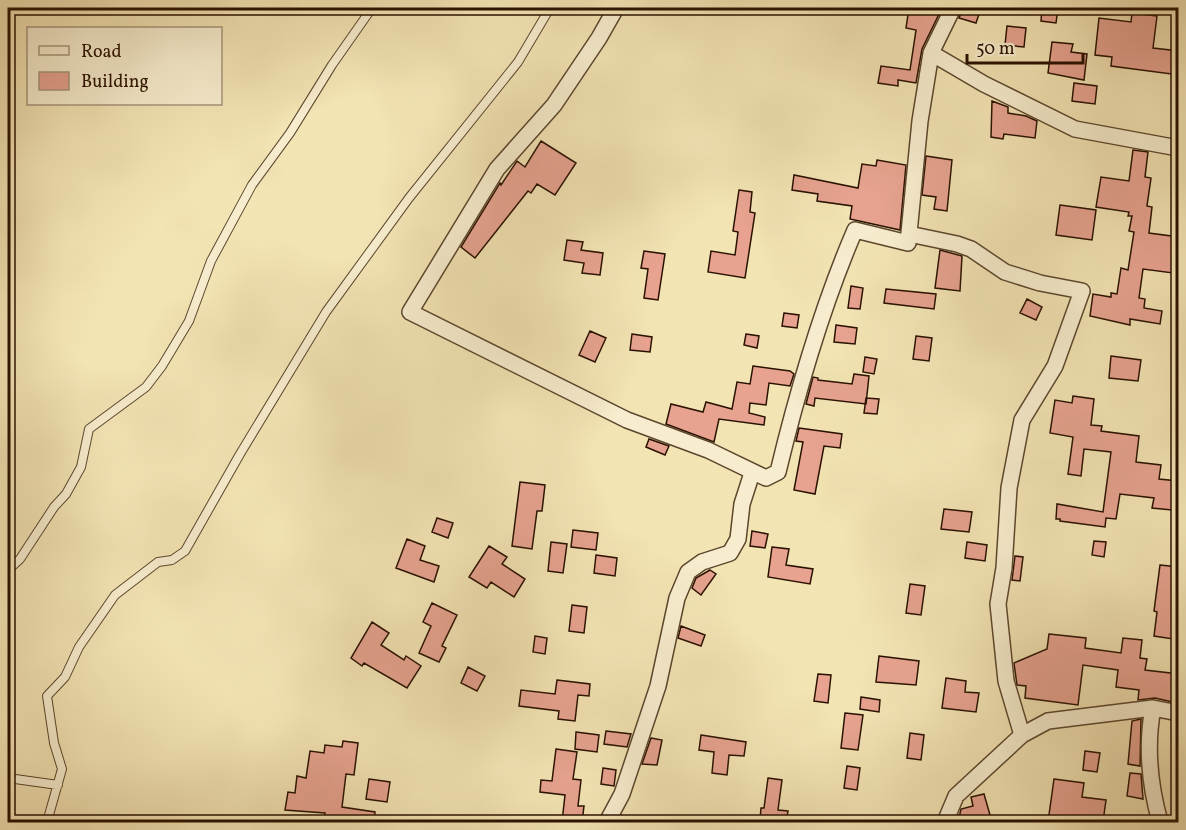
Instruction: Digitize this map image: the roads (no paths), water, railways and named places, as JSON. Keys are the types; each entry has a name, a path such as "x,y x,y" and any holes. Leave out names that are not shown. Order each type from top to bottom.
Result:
{"street":[{"path":"616,8 599,38 554,105 497,169 410,312 532,375 627,420 708,450 766,478 778,472 810,348 831,285 855,230 908,243 920,122 931,53 953,8"},
{"path":"931,53 984,84 1075,129 1179,148"},
{"path":"909,234 971,249 1005,272 1040,283 1082,291 1055,366 1022,420 1009,488 1004,568 998,604 1006,681 1022,735"},
{"path":"607,822 622,794 658,686 677,598 688,572 702,562 730,554 738,539 742,504 752,473"},
{"path":"1153,708 1148,740 1152,783 1160,822"},
{"path":"945,822 956,796 1022,735 1048,721 1153,708 1179,713"}],"lane":[{"path":"8,570 20,560 54,507 66,494 81,467 88,429 146,387 162,366 189,321 211,261 248,193 372,8"},
{"path":"47,822 62,769 54,743 47,696 65,677 80,647 115,595 158,562 172,560 185,552 240,454 326,312 409,198 518,62 550,8"},
{"path":"8,778 58,785"}]}
